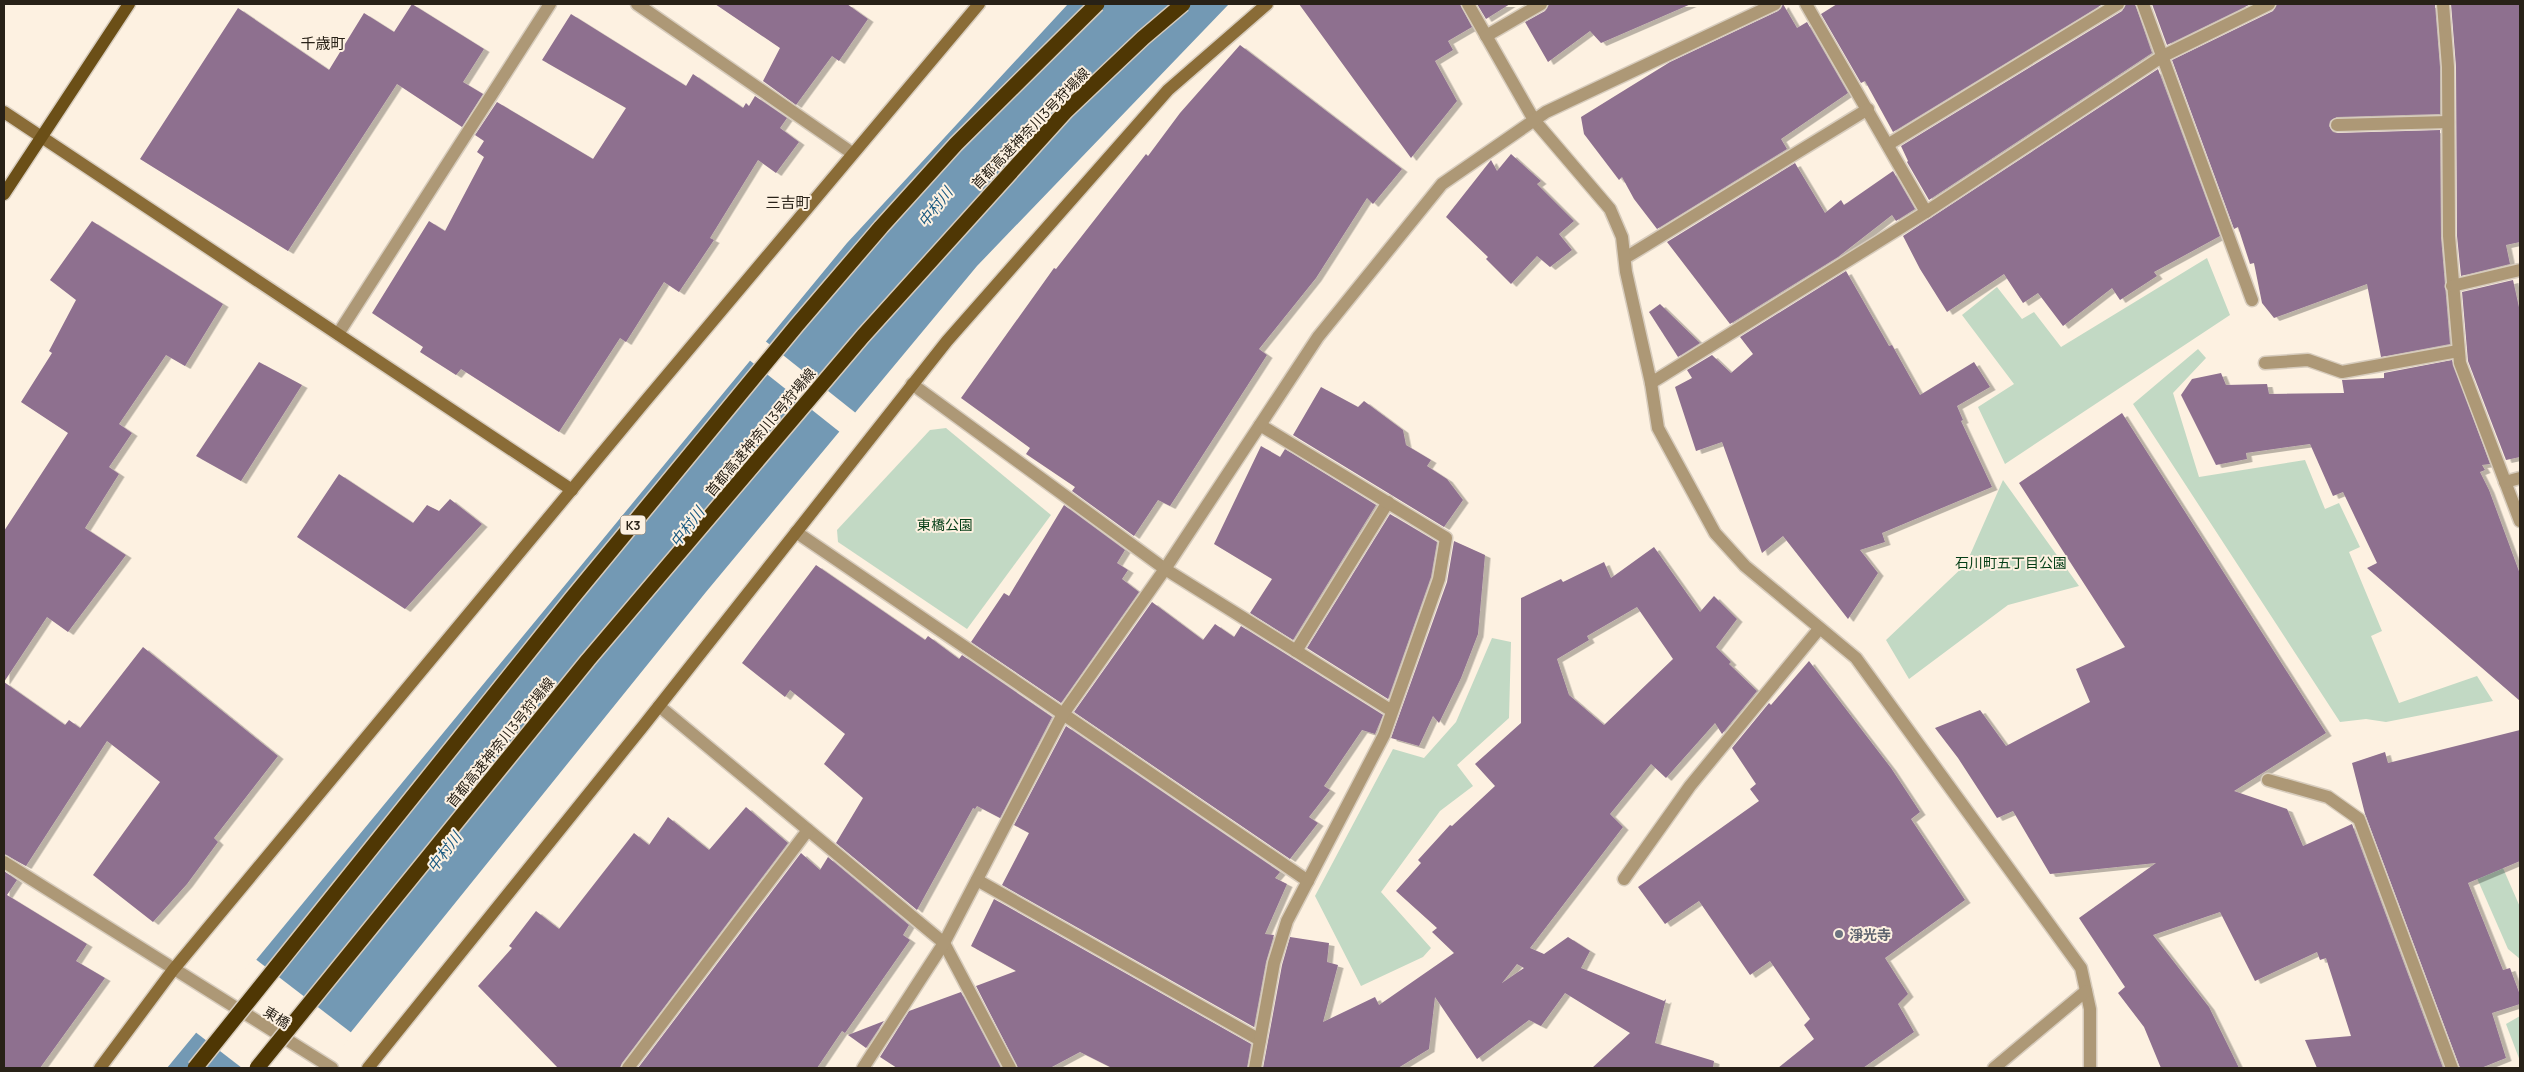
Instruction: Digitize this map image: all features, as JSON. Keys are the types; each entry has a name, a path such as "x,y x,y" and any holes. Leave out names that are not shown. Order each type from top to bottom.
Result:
{"highway":[{"name":"K3","path":"195,1068 572,598 797,325 956,144 1097,4"},
{"name":"首都高速神奈川3号狩場線","path":"257,1068 588,660 863,336 1066,111 1143,38 1183,4"}],"main road":[{"path":"4,194 40,136 129,4"}],"street":[{"path":"338,334 550,4"},
{"path":"637,4 852,153"},
{"path":"100,1068 173,970 852,153 979,4"},
{"path":"368,1068 659,706 946,341 1168,90 1267,4"},
{"path":"1468,4 1534,120 1610,209 1622,237 1624,258 1651,383 1658,428 1715,533 1744,566 1856,658 2081,968 2090,1009 2090,1068"},
{"path":"1486,36 1541,4"},
{"path":"863,1068 944,942 1063,714 1165,569 1318,337 1442,184 1546,112 1775,4"},
{"path":"1806,4 1926,212"},
{"path":"1888,144 2118,4"},
{"path":"2143,4 2252,300"},
{"path":"1651,383 1926,212 2163,56 2269,4"},
{"path":"2443,4 2448,67 2449,236 2458,351 2460,364 2520,521"},
{"path":"1624,258 1868,109"},
{"path":"4,112 572,490"},
{"path":"2338,125 2448,122"},
{"path":"2452,286 2520,270"},
{"path":"2265,363 2308,360 2342,372 2458,351"},
{"path":"912,384 1165,569 1392,711"},
{"path":"1255,1068 1274,963 1287,921 1384,735 1439,579 1446,538 1260,425"},
{"path":"2505,482 2520,478"},
{"path":"1296,651 1388,502"},
{"path":"796,532 1308,881"},
{"path":"1624,879 1690,786 1819,629"},
{"path":"659,706 944,942 1010,1068"},
{"path":"2268,780 2328,797 2359,820 2452,1068"},
{"path":"628,1068 808,830"},
{"name":"東橋","path":"4,862 173,970 332,1068"},
{"path":"976,880 1260,1040"},
{"path":"1994,1068 2086,992"}],"green space":[{"path":"2207,258 2230,315 2005,464 1978,407 2014,384 1962,315 1997,287 2022,319 2034,312 2061,347"},
{"path":"2198,349 2206,358 2173,393 2199,477 2305,460 2325,509 2339,503 2360,547 2349,552 2382,631 2371,636 2399,703 2477,676 2493,701 2386,722 2366,719 2340,722 2133,404"},
{"name":"東橋公園","path":"946,428 1051,515 967,629 838,542 837,530 930,430"},
{"name":"石川町五丁目公園","path":"2003,480 2079,586 2008,605 1909,679 1886,640 1966,564"},
{"path":"1492,638 1511,642 1509,718 1457,765 1473,786 1440,811 1381,892 1431,948 1423,957 1361,986 1315,896 1393,749 1424,758 1456,722"},
{"path":"2475,804 2520,907 2520,959 2508,949 2448,812"},
{"path":"2520,1016 2520,1061 2506,1024"}],"water":[{"name":"中村川","path":"1068,4 1229,4 977,266 706,592 322,1068 167,1068 847,243"}],"pier":[{"path":"764,340 857,414 841,433 748,359"},
{"path":"254,958 353,1034 325,1068 242,1068 194,1031"}],"building":[{"path":"412,4 484,49 463,82 483,94 462,127 397,84 288,251 140,159 238,8 329,70 364,13 394,32"},
{"path":"715,4 847,4 868,19 839,61 832,56 796,105 763,81 780,48"},
{"path":"1299,4 1460,4 1472,27 1448,41 1453,50 1435,61 1457,101 1411,158"},
{"path":"1477,4 1510,4 1486,19"},
{"path":"1549,4 1691,4 1601,43 1590,31 1548,62 1525,22 1545,11"},
{"path":"1783,4 1797,28 1807,22 1848,93 1781,139 1787,149 1657,229 1634,199 1622,177 1619,180 1584,134 1581,117 1670,62 1778,11"},
{"path":"1837,4 2103,4 1893,132 1865,81 1861,83 1821,14"},
{"path":"2126,4 2135,4 2152,53 1929,200 1907,162 1901,146 2122,11"},
{"path":"2152,4 2251,4 2167,45"},
{"path":"2277,4 2435,5 2440,67 2440,114 2337,117 2330,121 2329,126 2333,132 2337,133 2440,130 2441,237 2450,344 2381,357 2367,284 2274,318 2262,303 2254,263 2250,264 2238,227 2234,229 2172,60 2273,11"},
{"path":"2451,4 2520,4 2520,242 2506,245 2510,264 2461,276 2457,236 2456,67"},
{"path":"571,14 686,86 693,74 743,108 746,103 749,106 755,96 787,118 780,128 799,142 776,173 758,160 710,238 714,240 679,292 664,282 626,342 620,338 559,432 461,369 456,375 420,352 423,347 372,313 429,221 445,231 484,157 477,152 484,141 475,135 497,102 593,159 626,108 542,60"},
{"path":"1240,45 1402,169 1373,204 1367,198 1316,278 1259,349 1267,355 1170,506 1158,500 1134,536 1072,491 1075,487 1026,454 1030,448 961,398 1054,268 1056,269 1146,154 1148,156 1180,113"},
{"path":"2158,69 2220,236 2154,272 2157,276 2120,300 2112,288 2063,326 2038,293 2023,303 2004,274 1947,312 1920,269 1903,236"},
{"path":"1511,154 1541,181 1537,184 1574,221 1559,234 1572,250 1550,267 1537,256 1511,284 1486,259 1488,257 1446,217 1491,160 1497,171"},
{"path":"1795,163 1825,213 1841,200 1844,205 1893,171 1915,209 1896,221 1892,215 1838,257 1730,324 1667,242"},
{"path":"92,221 223,304 185,366 166,355 119,424 132,433 109,467 119,474 85,528 126,555 68,632 47,617 4,682 4,531 68,433 21,402 52,353 49,351 76,300 50,280"},
{"path":"1846,271 1889,346 1892,345 1920,395 1974,362 1990,387 1957,406 1963,420 1961,421 1992,487 1882,533 1885,542 1860,550 1878,573 1848,619 1783,536 1762,553 1722,442 1696,451 1675,387 1692,378 1687,370 1712,355 1731,373 1753,354 1740,337"},
{"path":"2513,280 2520,312 2520,457 2506,460 2468,361 2462,292"},
{"path":"1660,304 1700,343 1678,357 1649,312"},
{"path":"2452,360 2490,464 2482,465 2485,470 2480,472 2489,490 2520,574 2520,701 2367,568 2377,563 2343,492 2333,496 2310,444 2246,453 2247,459 2216,465 2181,395 2192,379 2221,373 2226,385 2267,384 2269,394 2344,393 2342,380 2384,378 2384,373"},
{"path":"259,362 302,385 241,481 196,456"},
{"path":"1321,387 1358,407 1364,401 1403,430 1406,445 1431,460 1427,466 1447,479 1463,500 1444,527 1293,435"},
{"path":"2122,413 2326,733 2234,791 2287,809 2303,846 2352,824 2443,1068 2317,1068 2305,1040 2351,1036 2326,958 2320,960 2317,952 2255,981 2220,912 2153,935 2209,1007 2239,1068 2161,1068 2144,1027 2118,993 2125,987 2079,918 2156,863 2050,874 2013,811 1997,818 1958,758 1935,728 1980,710 2006,746 2090,702 2076,669 2125,647 2019,483"},
{"path":"1261,446 1280,457 1285,449 1376,505 1293,640 1250,613 1272,579 1214,544"},
{"path":"339,474 413,523 427,505 439,511 450,499 482,524 405,609 297,537"},
{"path":"1064,505 1125,550 1117,563 1128,570 1122,579 1139,592 1061,703 971,642 1004,593 1009,596"},
{"path":"1390,514 1437,542 1431,577 1388,699 1307,648"},
{"path":"1454,541 1485,555 1478,634 1461,678 1439,723 1433,716 1419,746 1391,738 1447,582"},
{"path":"1654,547 1700,612 1714,596 1737,619 1716,647 1731,662 1729,664 1757,691 1722,734 1715,723 1666,778 1651,764 1610,814 1623,827 1530,948 1544,954 1568,937 1590,951 1581,968 1664,1001 1666,999 1655,1043 1714,1061 1713,1068 1592,1068 1630,1033 1565,993 1541,1026 1529,1020 1477,1059 1435,997 1429,1049 1398,1068 1263,1068 1282,965 1290,937 1329,943 1327,962 1338,965 1323,1022 1375,997 1379,1005 1454,953 1432,932 1437,928 1396,891 1421,863 1418,860 1450,825 1452,826 1495,786 1475,764 1521,723 1521,598 1561,579 1563,582 1604,562 1611,578","holes":["1637,607 1673,659 1604,725 1569,695 1557,659 1589,640 1587,636","1517,964 1524,968 1502,983"]},
{"path":"816,565 925,640 928,636 959,659 962,655 1052,717 1000,818 977,806 975,809 973,808 917,910 836,843 863,798 824,764 845,734 790,690 785,697 742,663"},
{"path":"1152,602 1203,640 1215,624 1234,637 1241,626 1383,715 1375,734 1362,730 1324,786 1330,790 1309,817 1318,823 1290,859 1074,712"},
{"path":"143,647 278,756 214,838 218,842 187,884 153,922 93,875 160,782 107,741 26,866 4,854 4,682 65,725 69,720 80,728"},
{"path":"1809,661 1891,768 1920,812 1911,819 1965,900 1885,958 1908,994 1898,1004 1914,1032 1863,1068 1778,1068 1814,1039 1804,1025 1810,1019 1770,961 1750,975 1699,901 1665,924 1638,887 1759,801 1750,789 1756,784 1732,748 1769,703 1771,705"},
{"path":"1066,726 1280,872 1275,878 1287,884 1265,934 1274,935 1266,962 1254,1027 1002,885 1029,833 1014,825"},
{"path":"2520,730 2520,861 2468,883 2503,970 2510,968 2520,995 2520,1004 2492,1013 2506,1058 2481,1068 2460,1068 2365,814 2352,763 2385,752 2388,763"},
{"path":"746,807 788,843 620,1068 558,1068 478,986 512,948 509,946 536,911 559,929 634,833 649,845 668,817 709,850"},
{"path":"801,853 820,870 828,857 909,925 903,935 910,940 845,1033 842,1031 817,1068 638,1068"},
{"path":"4,871 17,880 7,895 87,944 76,961 105,978 40,1068 4,1068"},
{"path":"994,899 1251,1044 1247,1068 1112,1068 1080,1052 1050,1068 1018,1068 976,986 1016,971 971,946"},
{"path":"961,992 1001,1068 897,1068 880,1057 909,1011"},
{"path":"884,1021 866,1048 848,1035"}],"place":[{"name":"淨光寺","path":"1839,934"}],"district":[{"name":"千歳町","path":"323,43"},
{"name":"三吉町","path":"788,202"}]}
